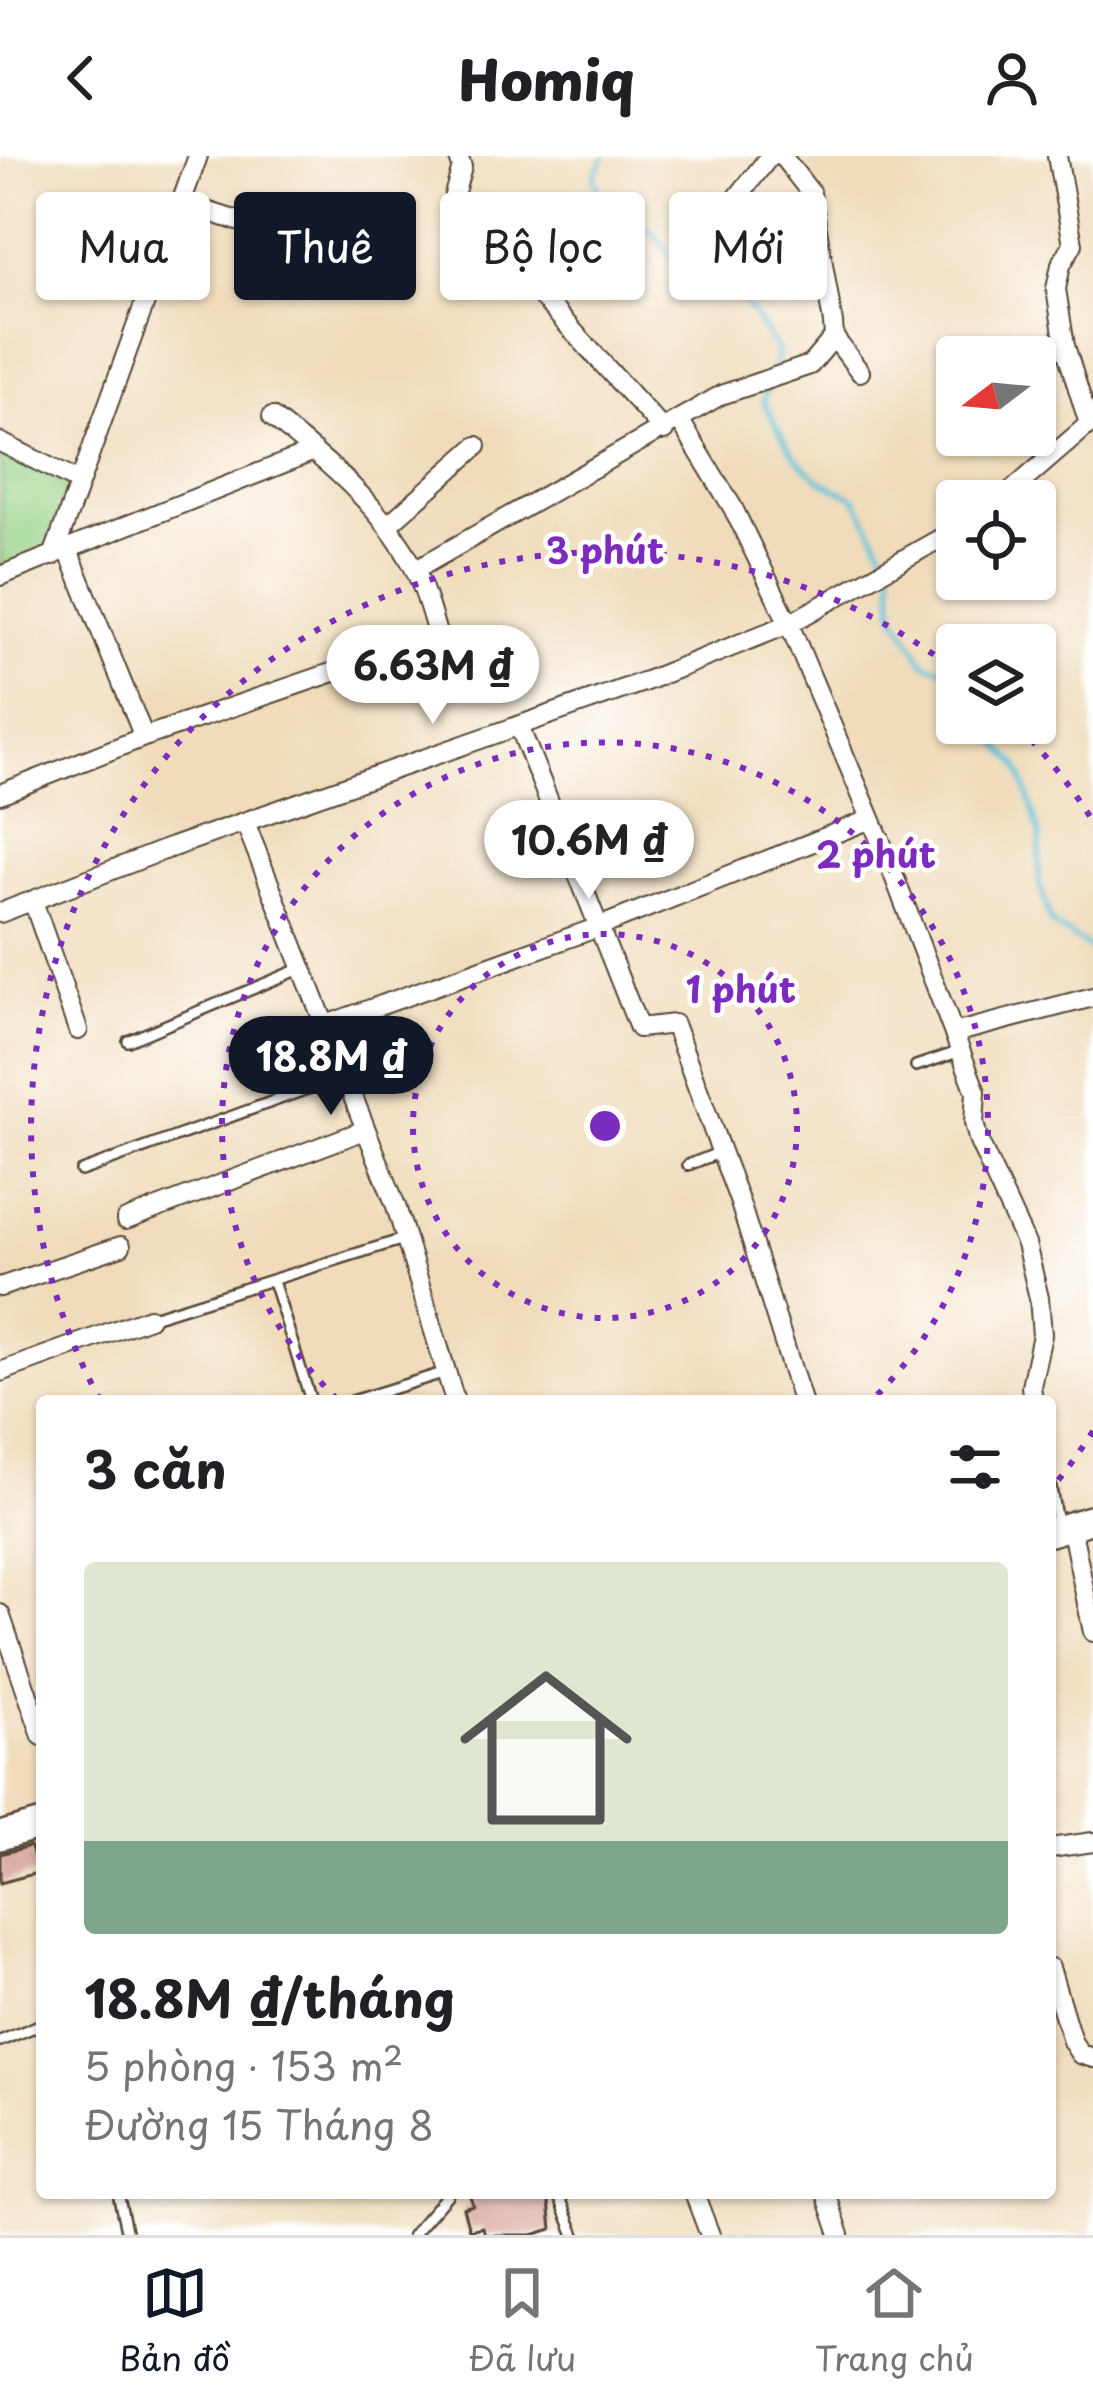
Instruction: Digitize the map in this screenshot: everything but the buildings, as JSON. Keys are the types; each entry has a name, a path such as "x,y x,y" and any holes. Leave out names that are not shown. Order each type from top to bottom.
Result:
{"main road":[{"path":"0,1836 36,1826"}],"street":[{"path":"185,192 198,156"},
{"path":"742,192 770,156"},
{"path":"782,156 811,193 834,337 860,372"},
{"path":"1026,480 1091,428 1087,392 1066,346 1057,289 1061,265 1073,244 1057,156"},
{"path":"461,157 454,195 461,209 672,426 734,508 789,624 958,1042 976,1092 974,1123 979,1142 1012,1208 1034,1271 1042,1335 1032,1395"},
{"path":"144,737 61,553 77,481 145,300"},
{"path":"415,570 722,395 810,365 834,337"},
{"path":"272,417 314,451 388,525 415,570 452,682"},
{"path":"0,442 77,481"},
{"path":"388,525 477,446"},
{"path":"0,576 314,451"},
{"path":"0,913 519,727 789,624 936,541"},
{"path":"0,794 144,737 436,637"},
{"path":"519,727 639,1028 674,1024 800,1395"},
{"path":"323,1026 596,928 871,819"},
{"path":"245,822 407,1238 452,1395"},
{"path":"33,901 78,1030"},
{"path":"958,1042 1093,997"},
{"path":"126,1220 365,1130"},
{"path":"0,1286 121,1246"},
{"path":"0,1372 149,1318"},
{"path":"1068,1526 1093,1632"},
{"path":"0,1615 36,1719"},
{"path":"1056,1847 1093,1842"},
{"path":"1056,1988 1072,2041 1080,2054 1093,2058"},
{"path":"696,2199 710,2235"},
{"path":"828,2199 840,2235"}],"lane":[{"path":"128,1041 301,969"},
{"path":"916,1066 958,1042"},
{"path":"81,1172 343,1076"},
{"path":"688,1166 721,1152"},
{"path":"149,1318 407,1238"},
{"path":"273,1281 309,1395"},
{"path":"371,1395 446,1372"},
{"path":"1056,1497 1068,1526"},
{"path":"0,2041 36,2026"},
{"path":"119,2199 127,2235"},
{"path":"412,2235 444,2199"},
{"path":"560,2199 574,2235"}],"green space":[{"path":"0,449 70,484 48,552 0,569"}],"waterway":[{"path":"605,156 594,176 605,210 652,231 685,275 742,298 778,352 773,371"},
{"path":"767,388 763,401 789,448 821,481 855,498 888,559"},
{"path":"892,570 894,612 925,664 936,667"},
{"path":"998,744 1019,766 1040,834 1039,882 1052,924 1093,950"}]}
